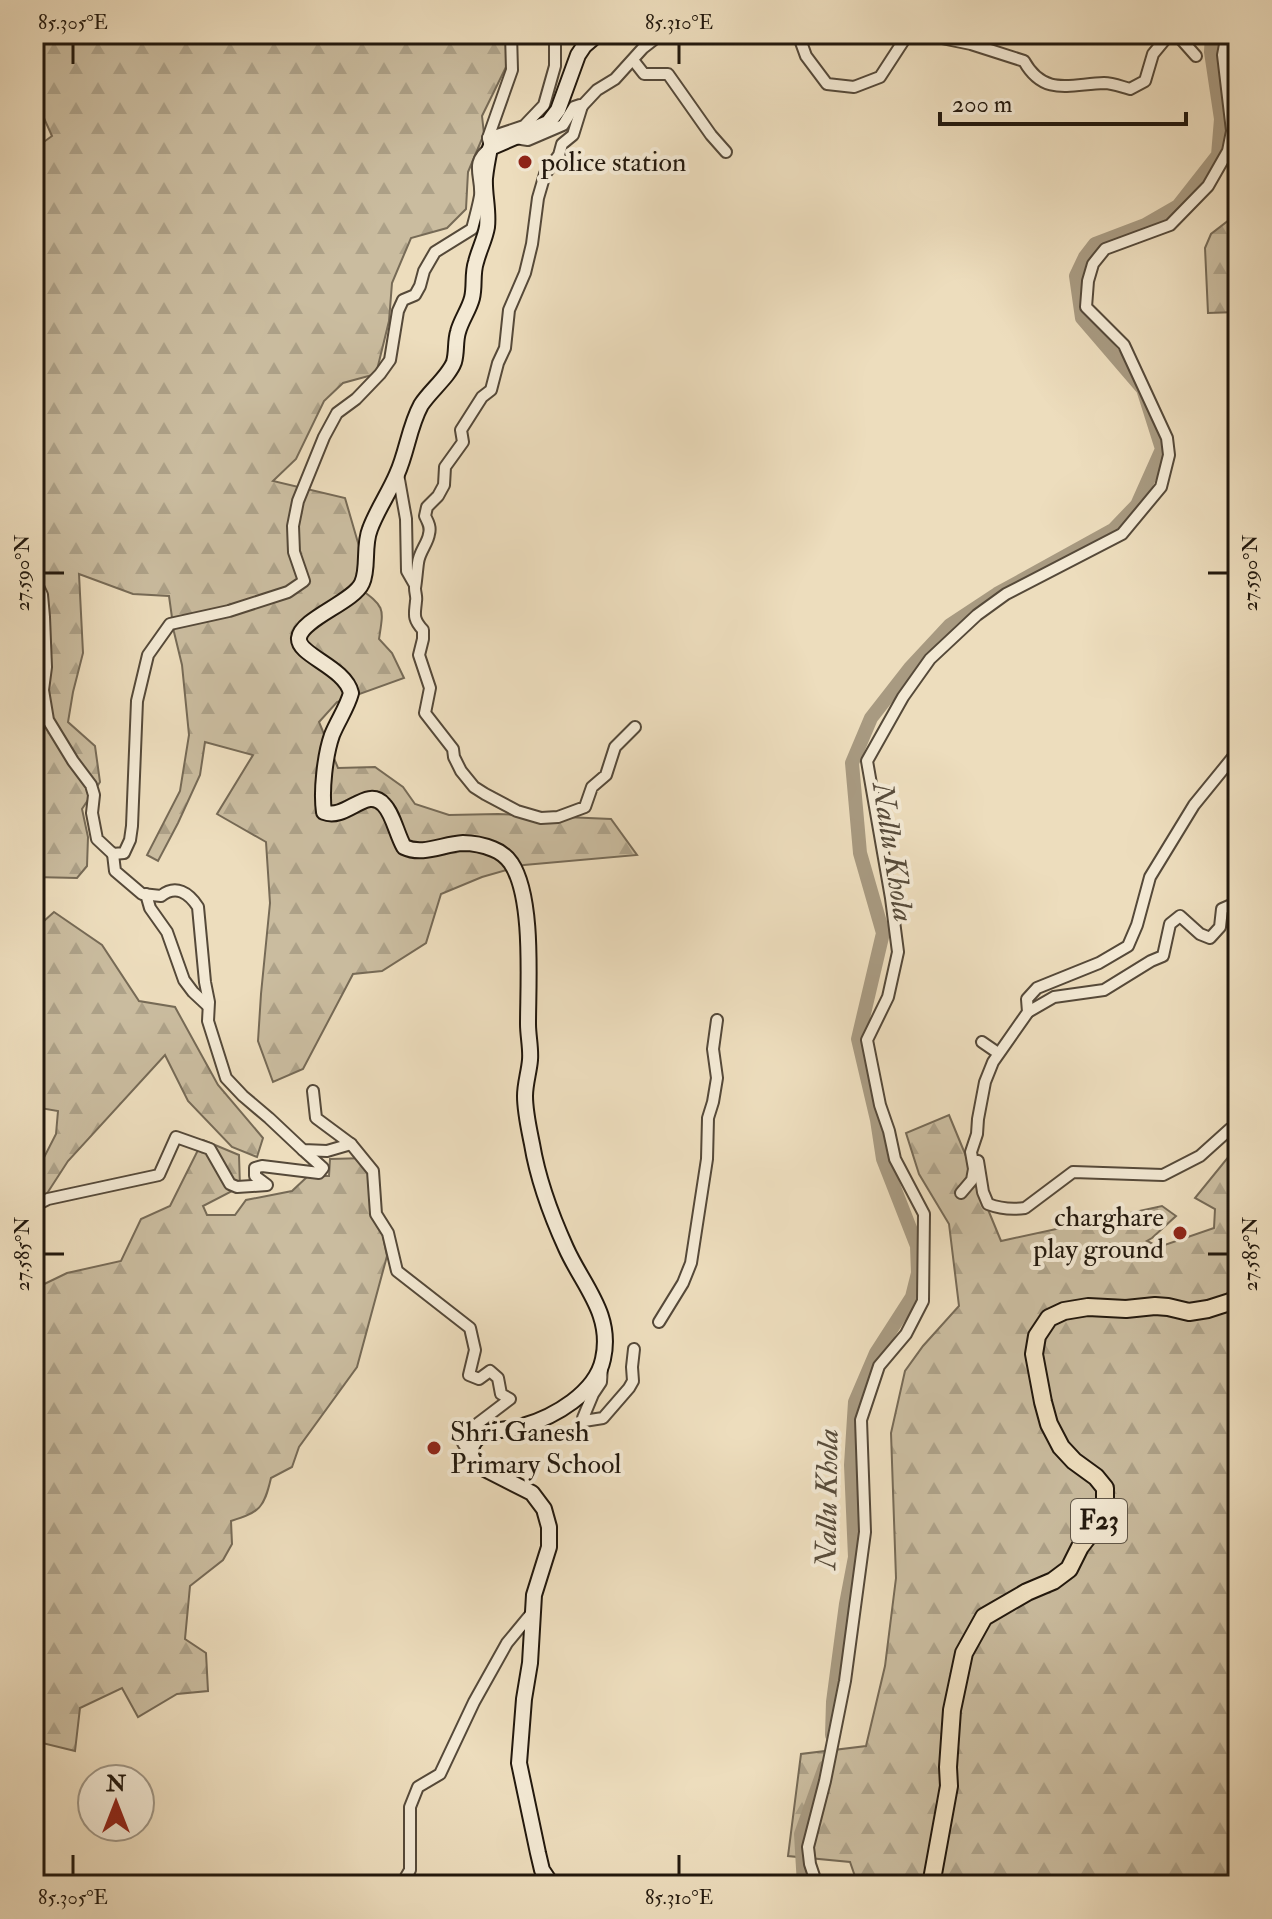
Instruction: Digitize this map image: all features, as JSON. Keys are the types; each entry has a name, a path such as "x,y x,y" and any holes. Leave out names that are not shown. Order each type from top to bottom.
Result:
{"main road":[{"path":"552,1885 542,1870 519,1763 531,1648 531,1614 549,1547 549,1527 544,1509 532,1493 477,1465 470,1454 473,1443 480,1436 540,1420 585,1392 596,1380 604,1353 604,1323 559,1231 537,1170 532,1143 525,1095 530,1059 528,943 522,890 516,872 503,853 462,843 418,851 404,847 386,806 379,801 362,800 346,810 327,814 323,808 329,747 351,693 350,686 328,664 301,647 299,640 301,633 311,623 362,584 369,529 398,474 413,422 420,407 453,363 457,333 471,301 476,261 486,230 485,179 489,143 515,138 548,123 558,110 578,55 598,34"},
{"name":"F23","path":"931,1885 949,1786 952,1710 964,1653 984,1617 1053,1581 1069,1569 1105,1509 1105,1488 1061,1447 1049,1424 1034,1354 1037,1336 1049,1318 1064,1311 1088,1307 1126,1309 1155,1306 1189,1312 1233,1301 1238,1293"}],"street":[{"path":"113,854 124,853 130,840 137,701 148,655 170,624 229,611 288,592 304,581 294,552 293,526 298,501 337,413 356,399 390,360 398,311 403,300 415,295 435,252 472,229 480,193 477,169 481,154 489,143 512,70 511,34"},
{"path":"489,143 524,126 544,105 555,66 555,34"},
{"path":"635,727 615,747 606,775 592,787 585,807 558,817 541,818 517,811 474,787 461,771 453,749 425,713 430,688 419,655 423,630 413,613 417,603 415,585 420,553 429,538 429,524 425,516 427,507 438,496 444,485 445,467 463,442 461,430 482,397 491,390 505,348 509,310 525,273 545,174 559,155 562,144 573,135 582,106 661,34"},
{"path":"798,34 806,56 827,84 854,87 880,77 906,37 913,34"},
{"path":"922,34 971,44 1024,61 1030,72 1047,84 1068,87 1108,83 1130,89 1145,81 1160,34"},
{"path":"817,1885 808,1847 845,1681 865,1532 861,1420 879,1366 906,1334 923,1301 924,1214 895,1159 867,1040 888,997 898,952 867,761 922,669 977,615 1006,594 1122,534 1161,487 1169,455 1167,438 1124,345 1086,307 1088,281 1093,264 1105,249 1170,225 1208,186 1228,151 1232,131 1223,55 1227,34"},
{"path":"1153,54 1167,37 1180,38 1196,56"},
{"path":"633,60 644,74 668,74 726,152"},
{"path":"515,138 528,140 563,125 574,107 582,106"},
{"path":"398,474 406,519 407,571 415,585"},
{"path":"34,578 42,595 47,645 43,690 48,720 91,785 97,839 113,854 115,871 142,894 161,896 180,891 192,898 198,907 210,1030 226,1078 323,1168 319,1173 262,1166 255,1168 255,1176 267,1185 237,1187 230,1184 210,1149 176,1137 159,1175 48,1199 34,1206"},
{"path":"1028,1012 1027,999 1037,988 1099,963 1128,946 1150,877 1194,805 1238,751"},
{"path":"146,894 150,908 167,932 184,980 208,1006"},
{"path":"1238,902 1222,909 1220,927 1210,938 1200,934 1180,916 1170,924 1163,956 1104,990 1054,997 1028,1012 998,1053 985,1082 975,1140 985,1200 1002,1209 1025,1208 1073,1172 1163,1175 1200,1156 1230,1129 1238,1126"},
{"path":"659,1322 683,1283 691,1263 707,1159 708,1118 717,1078 713,1049 717,1020"},
{"path":"982,1042 998,1053"},
{"path":"313,1091 316,1118 351,1144 373,1171 376,1214 388,1233 397,1271 470,1328 475,1350 469,1375 479,1379 490,1371 498,1378 501,1394 510,1399 464,1434 463,1443 470,1454"},
{"path":"961,1193 972,1180 971,1152 975,1140"},
{"path":"303,1150 327,1151 351,1144"},
{"path":"602,1364 601,1382 593,1394 584,1421 603,1418 629,1388 633,1381 634,1349"},
{"path":"401,1885 410,1870 410,1807 418,1787 440,1774 507,1643 531,1614"}],"green space":[{"path":"34,34 508,34 508,63 482,116 484,134 468,172 466,209 447,228 411,238 392,283 389,321 376,374 343,383 324,401 296,459 273,481 345,498 361,553 359,588 374,599 381,609 379,639 392,653 404,678 337,702 319,722 338,768 375,767 403,787 415,804 449,815 611,819 637,855 524,865 482,877 441,894 426,943 382,971 353,974 303,1069 273,1082 258,1041 270,903 266,842 217,814 253,755 205,742 200,775 178,823 158,861 147,855 180,791 189,735 182,665 169,596 133,594 79,574 83,653 68,722 95,746 100,782 82,809 88,837 87,866 77,878 34,877 34,149 52,136 34,96"},
{"path":"1238,213 1238,312 1208,313 1205,248 1211,234"},
{"path":"54,912 102,945 139,1001 175,1007 218,1085 263,1138 257,1157 232,1147 188,1101 165,1055 68,1161 46,1195 34,1201 34,1177 56,1134 58,1111 34,1107 34,930"},
{"path":"949,1115 1001,1241 1162,1206 1176,1216 1147,1241 1159,1247 1214,1228 1215,1209 1195,1198 1238,1145 1238,1885 858,1885 850,1862 788,1856 801,1754 866,1746 885,1666 896,1578 891,1433 905,1371 959,1306 949,1224 919,1174 906,1133"},
{"path":"203,1140 239,1155 240,1187 203,1206 207,1215 235,1215 246,1200 292,1191 308,1176 329,1176 330,1159 367,1158 387,1256 357,1367 299,1447 292,1467 271,1478 266,1496 255,1511 231,1521 232,1544 223,1560 190,1586 185,1639 206,1653 208,1691 177,1694 138,1717 122,1688 80,1708 75,1751 34,1741 34,1289 67,1273 121,1261 141,1219 170,1206"}],"waterway":[{"name":"Nallu Khola","path":"832,1735 833,1702 855,1557 851,1465 855,1402 876,1353 912,1297 918,1273 917,1246 883,1159 858,1039 883,933 860,853 852,763 871,718 910,668 950,625 997,594 1113,530 1137,505 1162,449 1143,389 1082,318 1076,276 1095,244 1145,225 1178,206 1218,155 1221,119 1211,52 1212,34"},
{"name":"Nallu Khola","path":"804,1885 801,1834 825,1767"}],"place":[{"name":"police station","path":"525,162"},
{"name":"charghare play ground","path":"1180,1233"},
{"name":"Shri Ganesh Primary School","path":"434,1448"}]}
